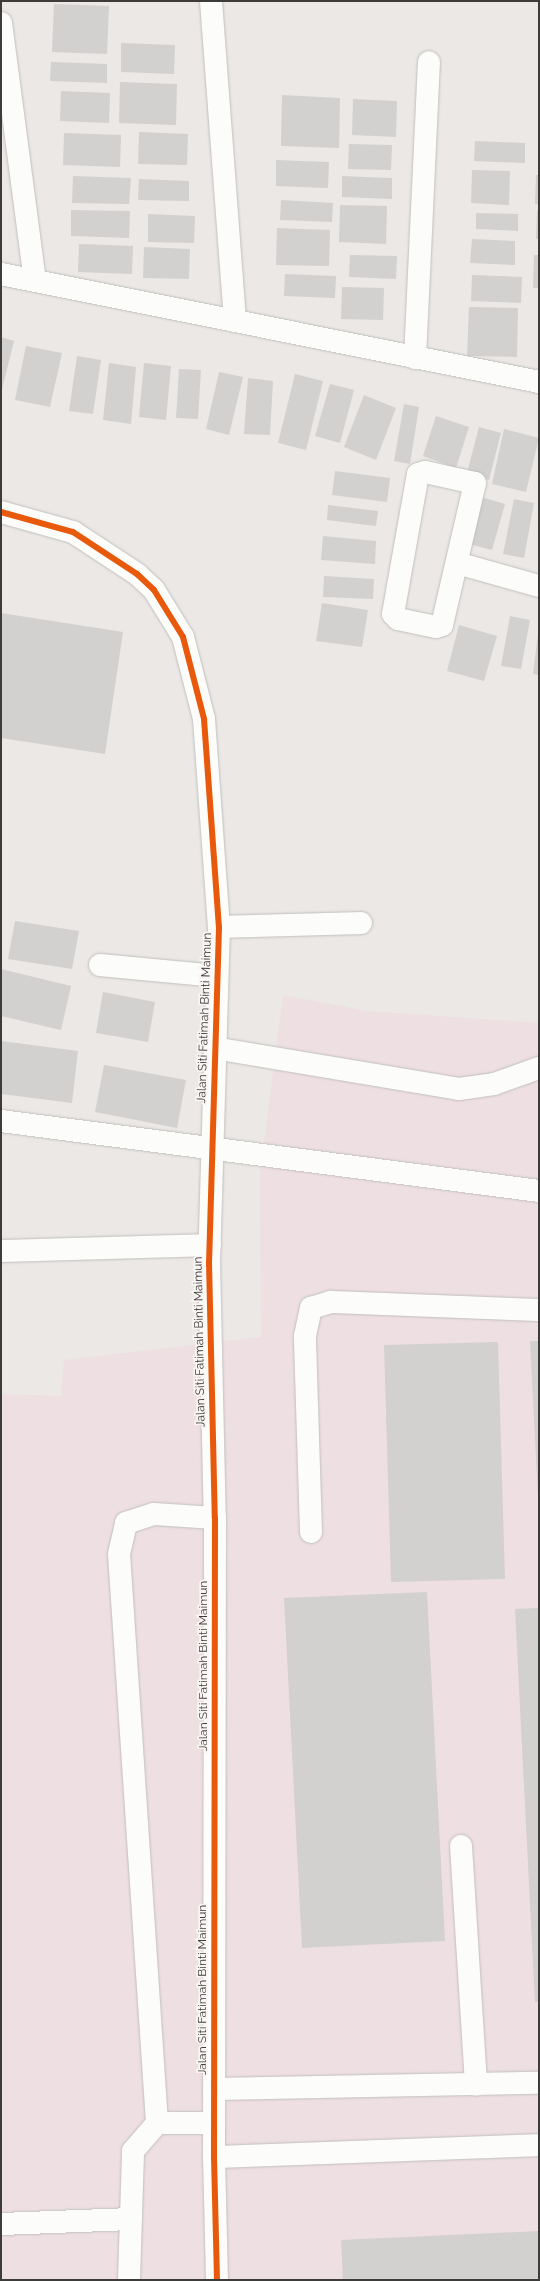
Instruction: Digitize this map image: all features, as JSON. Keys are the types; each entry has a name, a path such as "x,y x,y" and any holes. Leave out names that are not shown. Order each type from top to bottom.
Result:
{"street":[{"path":"211,1 235,321"},
{"path":"1,23 36,281"},
{"path":"415,358 429,62"},
{"path":"1,274 539,382"},
{"path":"425,472 474,483 457,563 442,625 398,619 393,614 418,474 425,472"},
{"name":"Jalan Siti Fatimah Binti Maimun","path":"1,512 73,532 104,551 154,590 183,637 204,719 218,927 210,1245 215,1518 214,2157 217,2280"},
{"path":"457,563 539,586"},
{"path":"218,927 360,923"},
{"path":"100,965 216,976"},
{"path":"214,1048 459,1089 494,1084 539,1068"},
{"path":"1,1121 539,1191"},
{"path":"1,1251 210,1245"},
{"path":"311,1532 305,1336 311,1308 330,1302 539,1310"},
{"path":"129,2280 133,2151 158,2123 119,1554 126,1523 154,1514 215,1518"},
{"path":"461,1846 476,2085"},
{"path":"214,2089 539,2083"},
{"path":"158,2123 214,2123"},
{"path":"214,2157 539,2145"},
{"path":"1,2224 131,2219"}],"shaded area":[{"path":"283,995 367,1011 539,1023 539,2280 1,2280 1,1394 61,1396 64,1360 261,1337 260,1173"}],"building":[{"path":"54,4 109,6 107,54 52,52"},
{"path":"121,43 175,45 174,74 121,72"},
{"path":"51,62 107,64 107,83 50,81"},
{"path":"120,82 177,84 176,125 119,123"},
{"path":"61,91 110,93 109,123 60,121"},
{"path":"282,95 340,98 339,148 281,146"},
{"path":"353,99 397,101 396,137 352,135"},
{"path":"139,132 188,134 187,165 138,164"},
{"path":"64,133 121,135 120,167 63,165"},
{"path":"475,141 525,143 525,163 474,161"},
{"path":"349,144 392,145 391,170 348,169"},
{"path":"276,160 329,162 328,188 276,186"},
{"path":"472,170 510,171 509,205 471,203"},
{"path":"536,175 539,175 539,205 535,204"},
{"path":"73,176 131,178 129,204 72,203"},
{"path":"342,176 392,178 392,199 342,197"},
{"path":"139,179 189,181 189,201 138,200"},
{"path":"281,200 333,203 332,222 280,220"},
{"path":"340,205 387,206 386,244 339,242"},
{"path":"71,210 130,211 129,238 71,236"},
{"path":"537,210 539,210 539,239 536,239"},
{"path":"476,213 518,214 518,231 476,229"},
{"path":"148,214 195,216 194,243 148,242"},
{"path":"277,228 330,230 329,266 276,265"},
{"path":"472,239 515,241 515,265 470,263"},
{"path":"79,244 133,246 132,274 78,272"},
{"path":"144,247 190,249 189,279 143,278"},
{"path":"350,255 397,256 396,279 349,277"},
{"path":"534,255 539,255 539,288 533,288"},
{"path":"285,274 336,276 335,298 284,296"},
{"path":"472,275 522,277 521,303 471,301"},
{"path":"342,287 384,288 383,320 341,319"},
{"path":"469,307 518,308 517,357 467,356"},
{"path":"1,337 14,341 2,389 1,389"},
{"path":"26,346 62,353 50,407 15,400"},
{"path":"77,356 101,360 93,414 69,411"},
{"path":"109,363 136,367 131,424 103,420"},
{"path":"144,363 171,366 166,420 139,417"},
{"path":"179,369 201,370 198,419 176,418"},
{"path":"219,372 243,377 229,435 206,429"},
{"path":"295,374 323,381 306,450 278,443"},
{"path":"248,378 273,381 270,435 244,434"},
{"path":"330,384 354,390 340,443 315,436"},
{"path":"364,395 396,408 376,460 344,447"},
{"path":"404,404 419,407 410,464 394,461"},
{"path":"436,416 469,427 456,468 423,456"},
{"path":"479,427 501,433 489,480 467,473"},
{"path":"504,429 539,438 526,492 492,484"},
{"path":"335,471 390,478 387,502 332,495"},
{"path":"481,497 505,504 492,550 469,544"},
{"path":"514,499 534,503 524,558 503,554"},
{"path":"328,505 378,511 376,526 327,520"},
{"path":"323,536 376,541 375,564 321,560"},
{"path":"324,576 374,579 373,599 323,597"},
{"path":"322,603 368,610 362,647 316,641"},
{"path":"1,613 123,632 105,754 1,738"},
{"path":"510,616 530,620 521,669 501,666"},
{"path":"459,625 497,636 484,681 447,671"},
{"path":"539,634 539,675 533,674"},
{"path":"15,921 79,931 72,969 8,959"},
{"path":"1,969 71,986 61,1030 1,1016"},
{"path":"103,992 155,1002 148,1042 96,1033"},
{"path":"1,1041 78,1051 72,1103 1,1094"},
{"path":"104,1065 186,1080 177,1128 95,1112"},
{"path":"530,1341 539,1341 539,1498 538,1498"},
{"path":"498,1342 505,1579 391,1582 384,1345"},
{"path":"427,1592 445,1941 302,1948 284,1598"},
{"path":"539,1608 539,2002 535,2002 515,1609"},
{"path":"539,2231 539,2280 343,2280 341,2240"}],"cycle path":[{"path":"1,512 73,532 137,574 154,590 183,637 204,719 219,927 209,1262 215,1518 214,2157 217,2280"}]}
